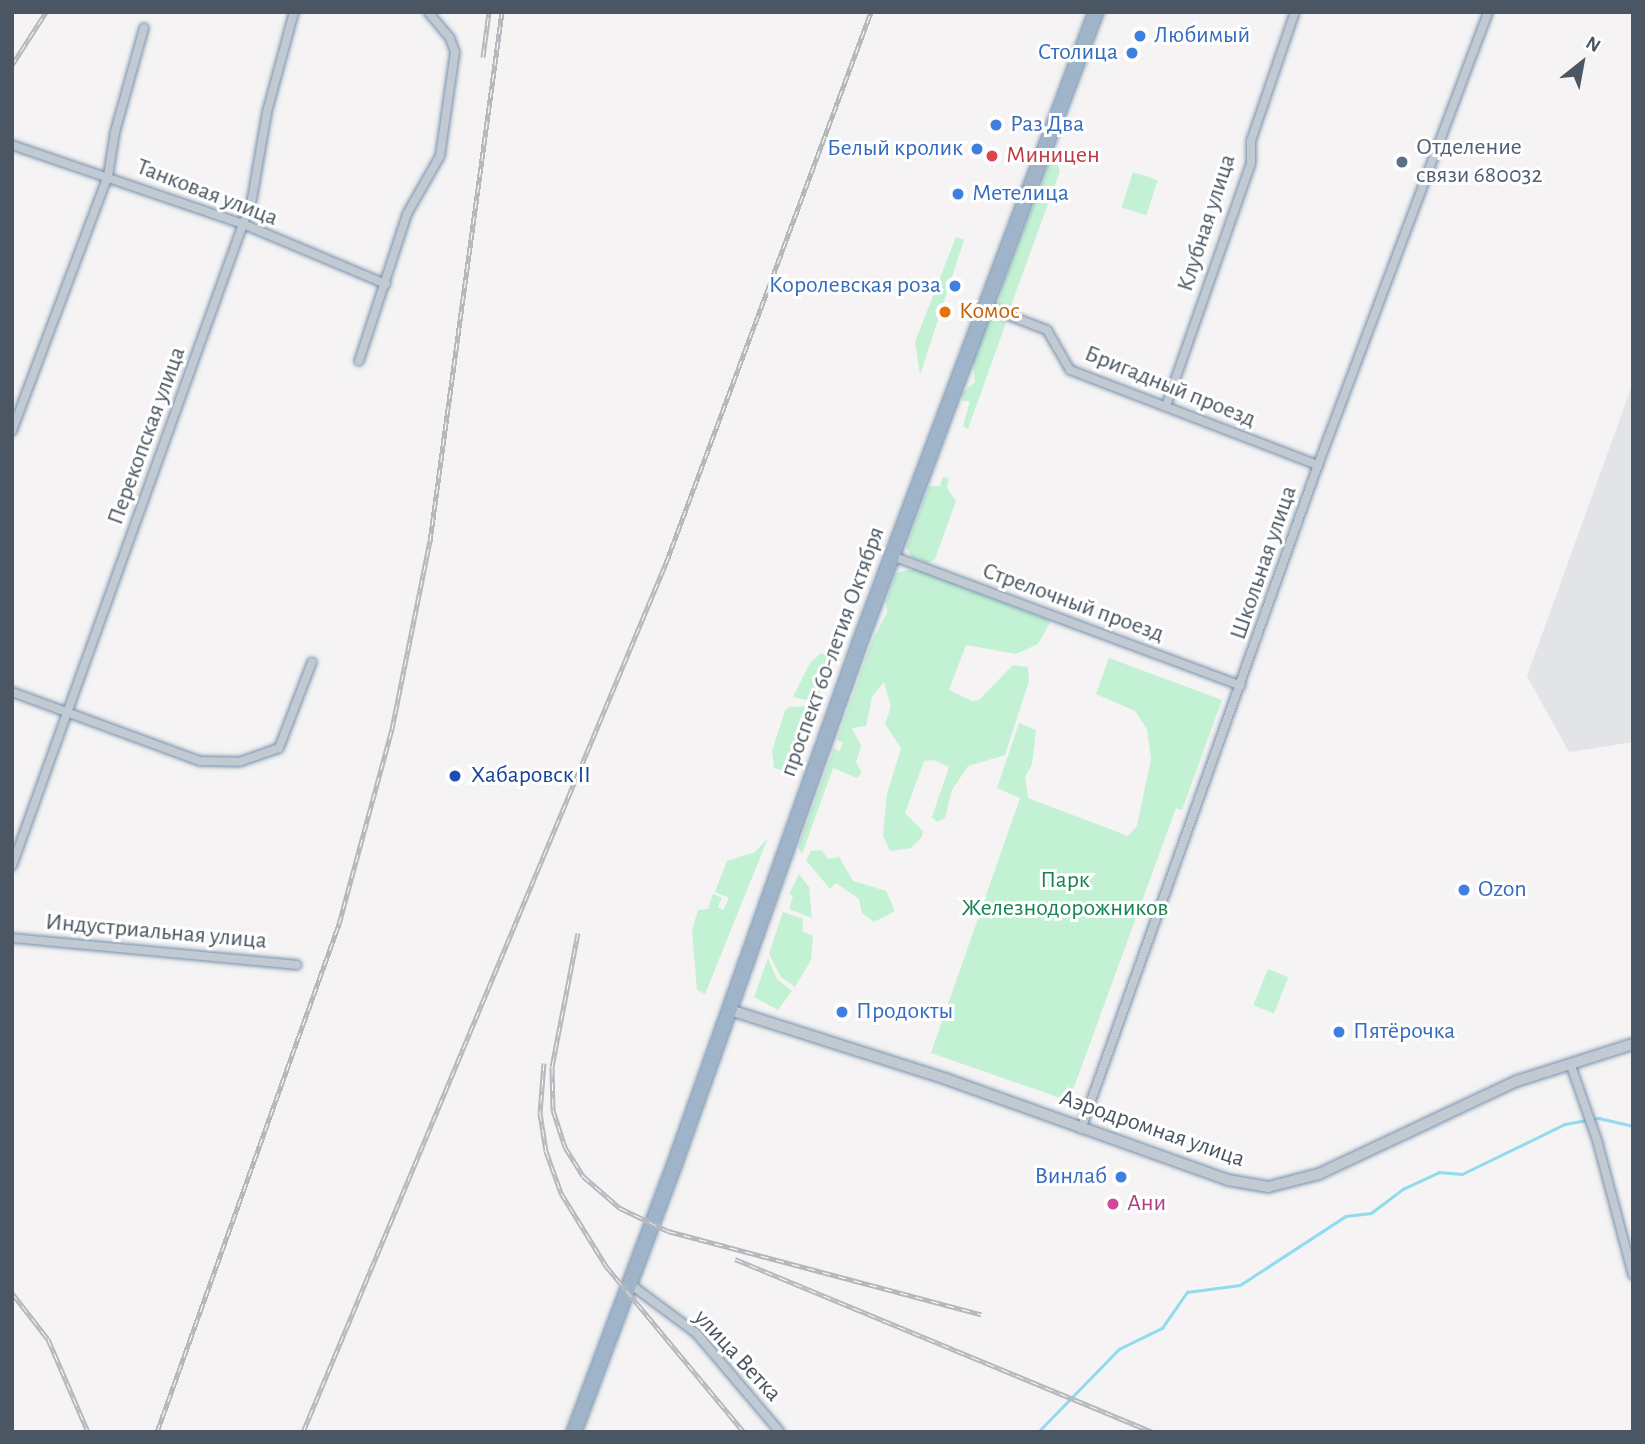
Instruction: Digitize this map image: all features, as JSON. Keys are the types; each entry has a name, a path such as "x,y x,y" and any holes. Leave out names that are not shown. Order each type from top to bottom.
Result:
{"highway":[{"name":"проспект 60-летия Октября","path":"565,1432 629,1284 892,556 1096,12"},
{"name":"проспект 60-летия Октября","path":"574,1432 618,1310"}],"street":[{"name":"Перекопская улица","path":"12,866 69,714 243,224 294,12"},
{"path":"359,361 407,214 436,168 448,105 454,46 428,12"},
{"name":"Клубная улица","path":"1166,406 1251,163 1251,141 1295,12"},
{"name":"Школьная улица","path":"1081,1129 1318,466 1488,12"},
{"path":"12,431 108,176 115,132 144,29"},
{"name":"Танковая улица","path":"12,145 243,224 386,284"},
{"name":"Бригадный проезд","path":"987,307 1047,330 1070,370 1318,466"},
{"path":"12,400 22,404"},
{"name":"Стрелочный проезд","path":"892,556 1241,686"},
{"path":"12,692 200,761 250,760 273,753 283,741 312,662"},
{"name":"Индустриальная улица","path":"12,938 297,965"},
{"name":"Аэродромная улица","path":"730,1010 946,1079 1228,1180 1286,1185 1319,1174 1517,1081 1633,1044"},
{"path":"1570,1063 1590,1117 1633,1275"},
{"name":"улица Ветка","path":"629,1284 696,1333 780,1432"}],"shaded area":[{"path":"1633,383 1633,742 1569,752 1527,676"}],"green space":[{"path":"1053,154 1060,171 1009,311 998,304 1004,282"},
{"path":"1133,172 1158,180 1146,215 1122,207"},
{"path":"956,237 964,240 920,375 915,342"},
{"path":"995,316 1007,320 968,429 963,426 970,401 963,401 961,394 975,382 972,356 977,353 984,325"},
{"path":"943,477 949,478 947,488 956,501 935,559 928,563 912,557 906,548 929,486 940,486"},
{"path":"914,569 1051,621 1038,644 1016,654 966,645 949,690 972,701 979,700 1013,665 1028,667 1029,681 1005,755 968,766 952,790 945,818 937,822 932,817 949,767 934,760 924,761 905,813 923,831 922,837 911,848 890,851 883,836 887,794 901,748 885,724 891,707 884,682 872,697 866,726 852,728 861,746 856,762 862,773 857,778 833,768 802,854 798,847 834,748 839,751 843,743 837,740 872,641 887,613 886,602 896,573"},
{"path":"829,653 832,659 792,773 774,768 772,751 785,711 789,707 809,706 810,701 793,697 810,663 820,654"},
{"name":"Парк Железнодорожников","path":"1109,658 1222,700 1182,810 1176,808 1069,1101 931,1053 1020,798 997,788 1019,723 1036,730 1032,764 1025,777 1028,798 1128,836 1137,826 1151,759 1147,729 1135,711 1096,694"},
{"path":"768,838 705,994 697,990 692,930 698,910 708,909 713,894 722,898 718,907 723,910 729,898 715,892 727,861 755,852"},
{"path":"822,850 828,859 839,857 853,881 886,891 895,911 874,922 862,913 859,899 836,883 830,889 806,860 811,851"},
{"path":"799,874 809,887 812,918 789,909 793,896 789,894"},
{"path":"783,912 803,919 802,931 813,936 811,960 795,987 781,977 769,954"},
{"path":"768,958 777,979 792,991 778,1010 754,997"},
{"path":"1268,969 1288,977 1274,1013 1253,1005"}],"waterway":[{"path":"1038,1432 1119,1349 1162,1328 1187,1292 1240,1285 1346,1216 1371,1213 1403,1189 1439,1172 1462,1174 1565,1124 1599,1118 1633,1126"}],"railway":[{"path":"12,65 46,12"},
{"path":"483,57 489,12"},
{"path":"157,1432 339,924 392,729 430,541 502,12"},
{"path":"303,1432 666,563 871,12"},
{"path":"578,933 552,1067 553,1110 565,1147 583,1176 620,1208 668,1231 981,1314"},
{"path":"544,1063 540,1113 546,1151 561,1193 606,1266 744,1432"},
{"path":"735,1259 1152,1432"},
{"path":"12,1293 48,1339 88,1432"}],"place":[{"name":"Любимый","path":"1140,36"},
{"name":"Столица","path":"1132,53"},
{"name":"Раз Два","path":"996,125"},
{"name":"Белый кролик","path":"977,149"},
{"name":"Миницен","path":"992,156"},
{"name":"Отделение связи 680032","path":"1402,162"},
{"name":"Метелица","path":"958,194"},
{"name":"Королевская роза","path":"955,286"},
{"name":"Комос","path":"945,312"},
{"name":"Хабаровск II","path":"455,776"},
{"name":"Ozon","path":"1464,890"},
{"name":"Продокты","path":"842,1012"},
{"name":"Пятёрочка","path":"1339,1032"},
{"name":"Винлаб","path":"1121,1177"},
{"name":"Ани","path":"1113,1204"}]}
